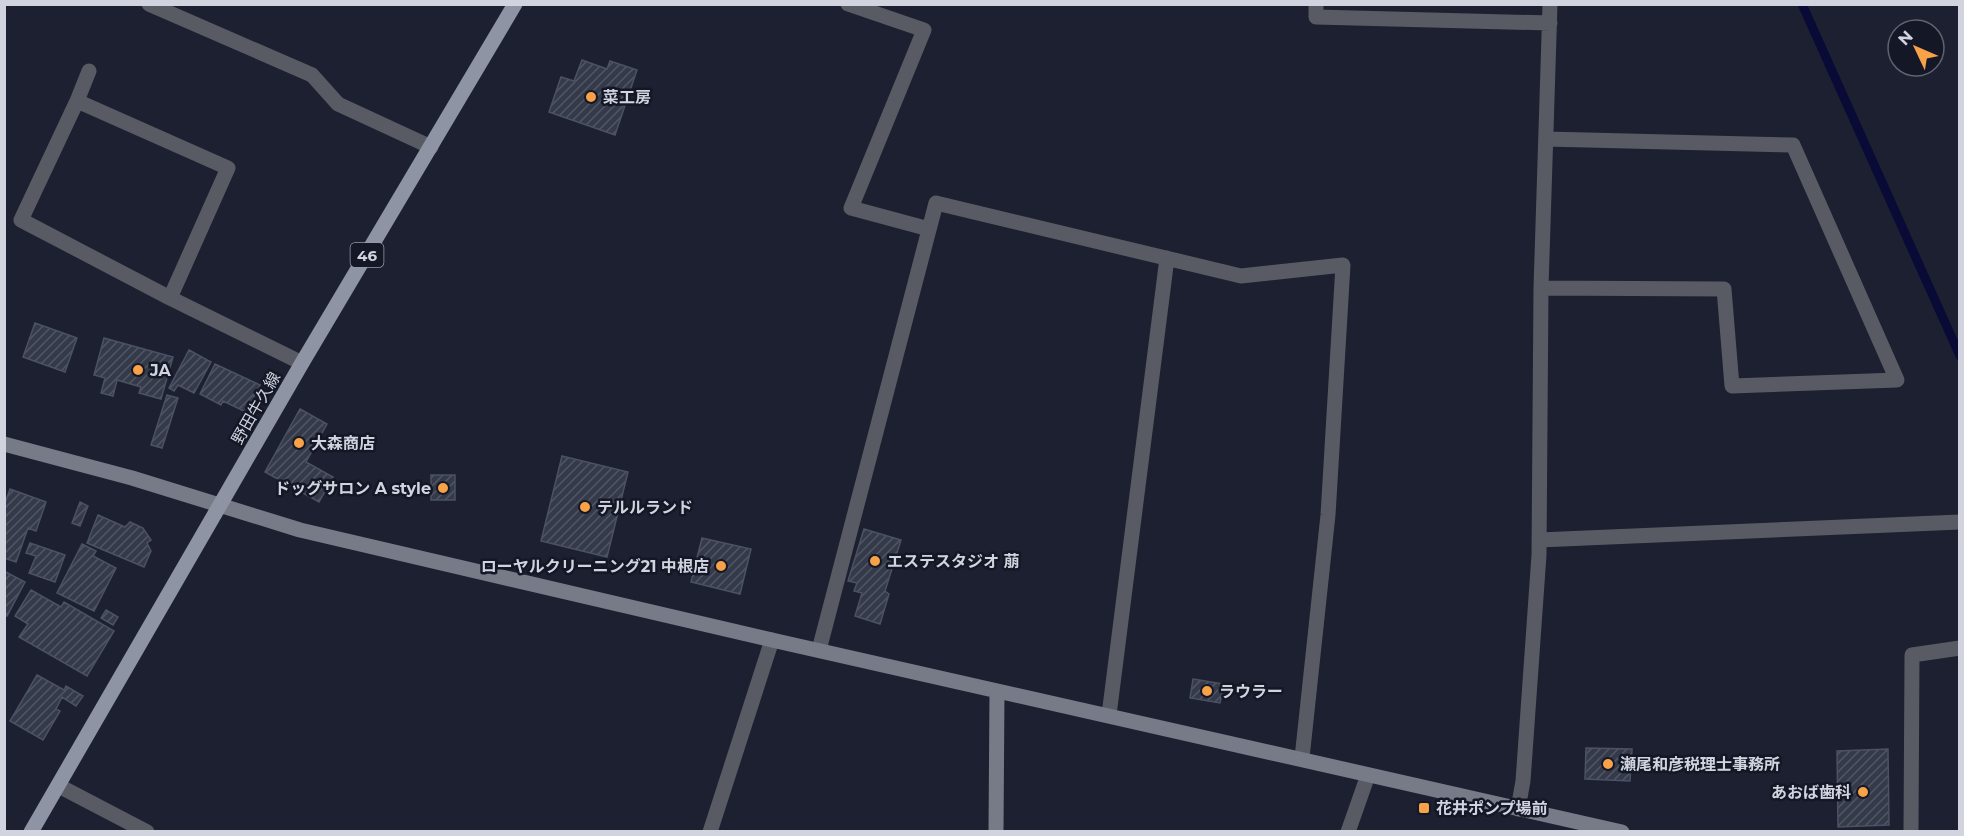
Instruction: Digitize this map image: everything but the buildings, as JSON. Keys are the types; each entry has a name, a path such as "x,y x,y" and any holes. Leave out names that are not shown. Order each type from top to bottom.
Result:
{"main road":[{"name":"野田牛久線","path":"32,831 302,363 515,4"}],"street":[{"path":"149,4 312,75 338,104 430,147"},
{"path":"848,4 924,30 851,208 929,229"},
{"path":"1316,4 1316,17 1550,22"},
{"path":"1518,809 1523,782 1539,540 1541,288 1550,4"},
{"path":"89,71 21,220 170,298 302,363"},
{"path":"77,100 228,168 170,298"},
{"path":"1541,288 1724,289 1732,386 1897,380 1793,145 1546,139"},
{"path":"819,650 936,203 1241,276 1343,265 1328,515 1302,758"},
{"path":"1109,715 1167,258"},
{"path":"4,444 132,478 300,530 772,640 1622,831"},
{"path":"1539,540 1959,522"},
{"path":"710,831 772,640"},
{"path":"1911,831 1912,655 1959,648"},
{"path":"996,831 997,690"},
{"path":"1347,831 1368,775"},
{"path":"59,786 147,831"}],"waterway":[{"path":"1802,4 1960,356"}],"place":[{"name":"菜工房","path":"591,97"},
{"name":"JA","path":"138,370"},
{"name":"大森商店","path":"299,443"},
{"name":"ドッグサロン A style","path":"443,488"},
{"name":"テルルランド","path":"585,507"},
{"name":"エステスタジオ 萠","path":"875,561"},
{"name":"ローヤルクリーニング21 中根店","path":"721,566"},
{"name":"ラウラー","path":"1207,691"},
{"name":"瀬尾和彦税理士事務所","path":"1608,764"},
{"name":"あおば歯科","path":"1863,792"},
{"name":"花井ポンプ場前","path":"1424,808"}]}
